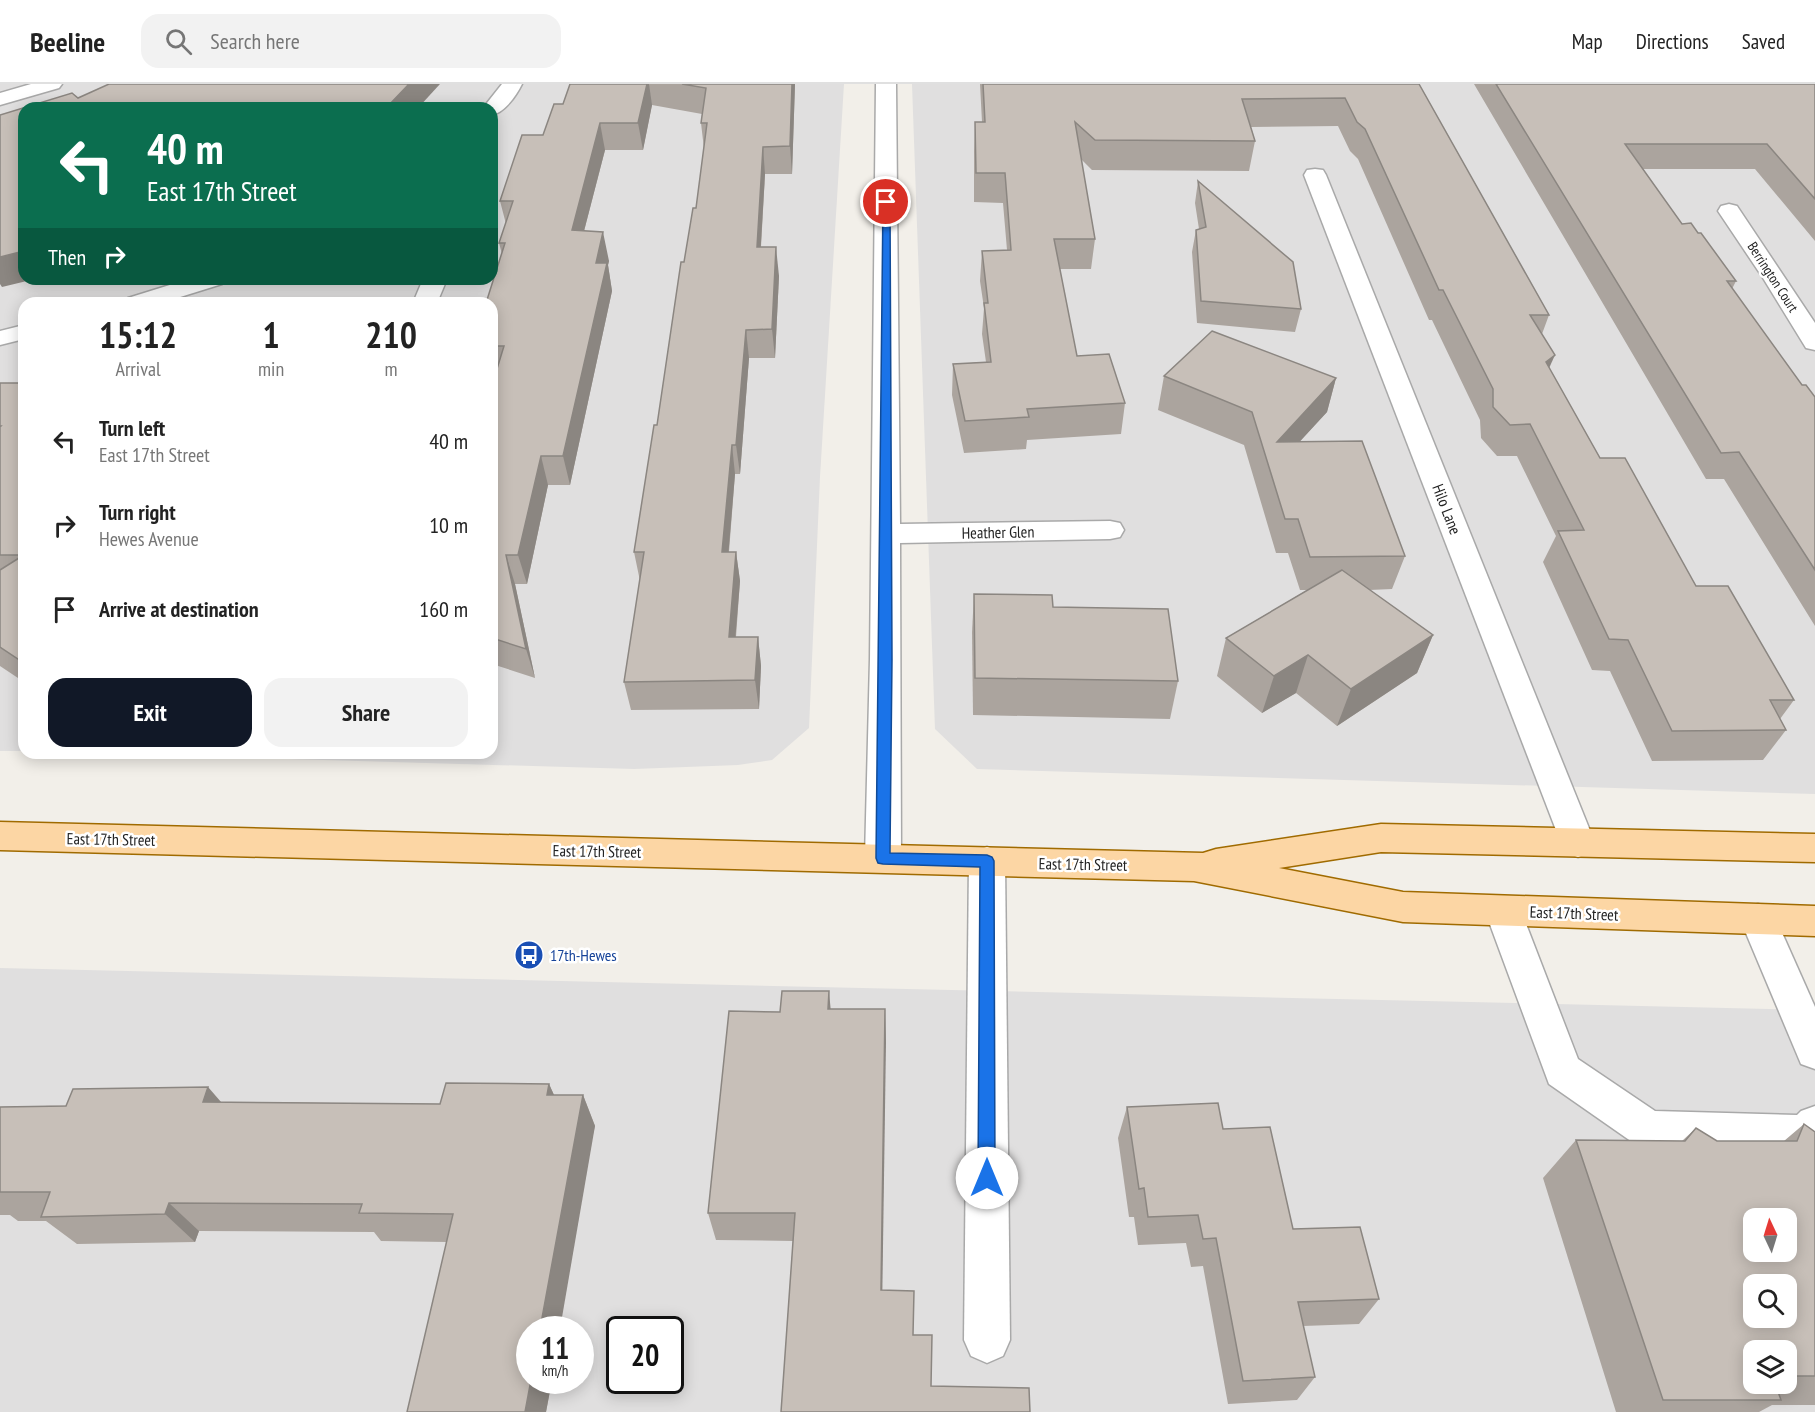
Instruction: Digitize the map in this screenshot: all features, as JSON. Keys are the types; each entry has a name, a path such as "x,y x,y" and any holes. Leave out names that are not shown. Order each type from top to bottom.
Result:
{"main road":[{"name":"East 17th Street","path":"0,836 1194,866 1403,907 1815,921"},
{"name":"East 17th Street","path":"1194,866 1381,838 1815,848"}],"street":[{"path":"0,99 52,84"},
{"path":"498,103 512,84"},
{"path":"883,858 886,84"},
{"name":"Hilo Lane","path":"1316,175 1578,843"},
{"name":"Berrington Court","path":"1729,211 1775,278 1815,343"},
{"path":"157,297 198,285"},
{"path":"0,338 18,334"},
{"name":"Heather Glen","path":"886,534 1110,530"},
{"path":"987,861 987,1340"},
{"path":"1503,911 1563,1071 1573,1078 1649,1130 1807,1135 1815,1125"},
{"path":"1758,919 1815,1051"}],"shaded area":[{"path":"0,84 844,84 820,477 809,728 772,760 738,765 634,769 288,759 498,759 498,297 18,297 18,751 0,751"},
{"path":"912,84 1815,84 1815,794 977,769 935,729"},
{"path":"0,968 1815,1010 1815,1412 0,1412"}],"building":[{"path":"109,84 409,84 392,102 43,102 72,93 78,98"},
{"path":"570,84 647,84 638,123 600,123 572,230 603,232 596,263 607,263 563,456 541,456 518,555 506,555 526,649 498,640 498,366 504,346 498,346 498,297 488,297 492,285 498,285 498,265 505,243 499,243 513,201 500,201 522,135 543,135 554,104 563,104"},
{"path":"682,84 792,84 790,146 763,147 757,247 776,247 772,329 746,330 736,445 732,445 722,552 736,552 729,637 758,637 755,680 624,682 644,552 634,552 654,425 657,425 681,262 684,262 693,208 696,208 707,123 701,123 706,88"},
{"path":"983,84 1419,84 1549,315 1530,315 1555,355 1546,362 1600,458 1625,458 1696,586 1728,586 1794,700 1770,700 1786,730 1672,731 1628,640 1609,639 1558,531 1584,530 1530,424 1510,425 1493,407 1493,389 1443,290 1439,290 1365,129 1357,122 1345,98 1242,99 1255,141 1095,140 1075,122 1095,239 1054,239 1077,356 1109,354 1125,403 1027,409 1029,417 965,421 953,364 991,362 984,303 988,303 982,251 1011,250 1005,173 976,173 975,122 985,122"},
{"path":"1496,84 1815,84 1815,199 1767,144 1625,144 1682,224 1691,223 1698,233 1701,233 1736,281 1727,281 1802,385 1806,385 1815,397 1815,570 1739,452 1721,453"},
{"path":"18,110 18,252 0,257 0,115"},
{"path":"1198,181 1293,262 1301,309 1201,301 1196,230 1206,227"},
{"path":"1212,331 1336,378 1277,442 1362,441 1405,556 1310,557 1298,519 1285,519 1252,412 1164,376"},
{"path":"0,383 18,383 18,555 0,555"},
{"path":"18,559 18,659 0,647 0,570"},
{"path":"1342,570 1433,635 1351,689 1308,655 1274,676 1226,638"},
{"path":"974,594 1052,595 1053,607 1168,609 1178,681 975,678"},
{"path":"782,991 829,991 828,1009 885,1009 881,1290 914,1291 913,1335 932,1335 931,1386 1029,1388 1030,1412 781,1412 795,1213 708,1213 729,1011 780,1012"},
{"path":"446,1083 549,1084 547,1095 583,1095 542,1316 516,1316 516,1394 528,1394 525,1412 407,1412 453,1214 359,1213 362,1204 169,1203 165,1214 41,1217 50,1192 0,1192 0,1107 66,1106 73,1089 208,1087 203,1102 440,1104"},
{"path":"1218,1103 1223,1129 1270,1127 1293,1229 1360,1227 1379,1299 1298,1302 1315,1377 1243,1381 1216,1238 1203,1239 1198,1215 1148,1217 1144,1188 1139,1189 1127,1107"},
{"path":"1804,1124 1815,1132 1815,1376 1797,1376 1797,1340 1743,1340 1743,1394 1779,1394 1781,1400 1663,1400 1576,1140 1685,1141 1696,1128 1717,1141 1797,1141"}],"place":[{"name":"17th-Hewes","path":"529,955"}],"route":[{"path":"886,202 886,659 883,858 987,861 987,1178"}]}
